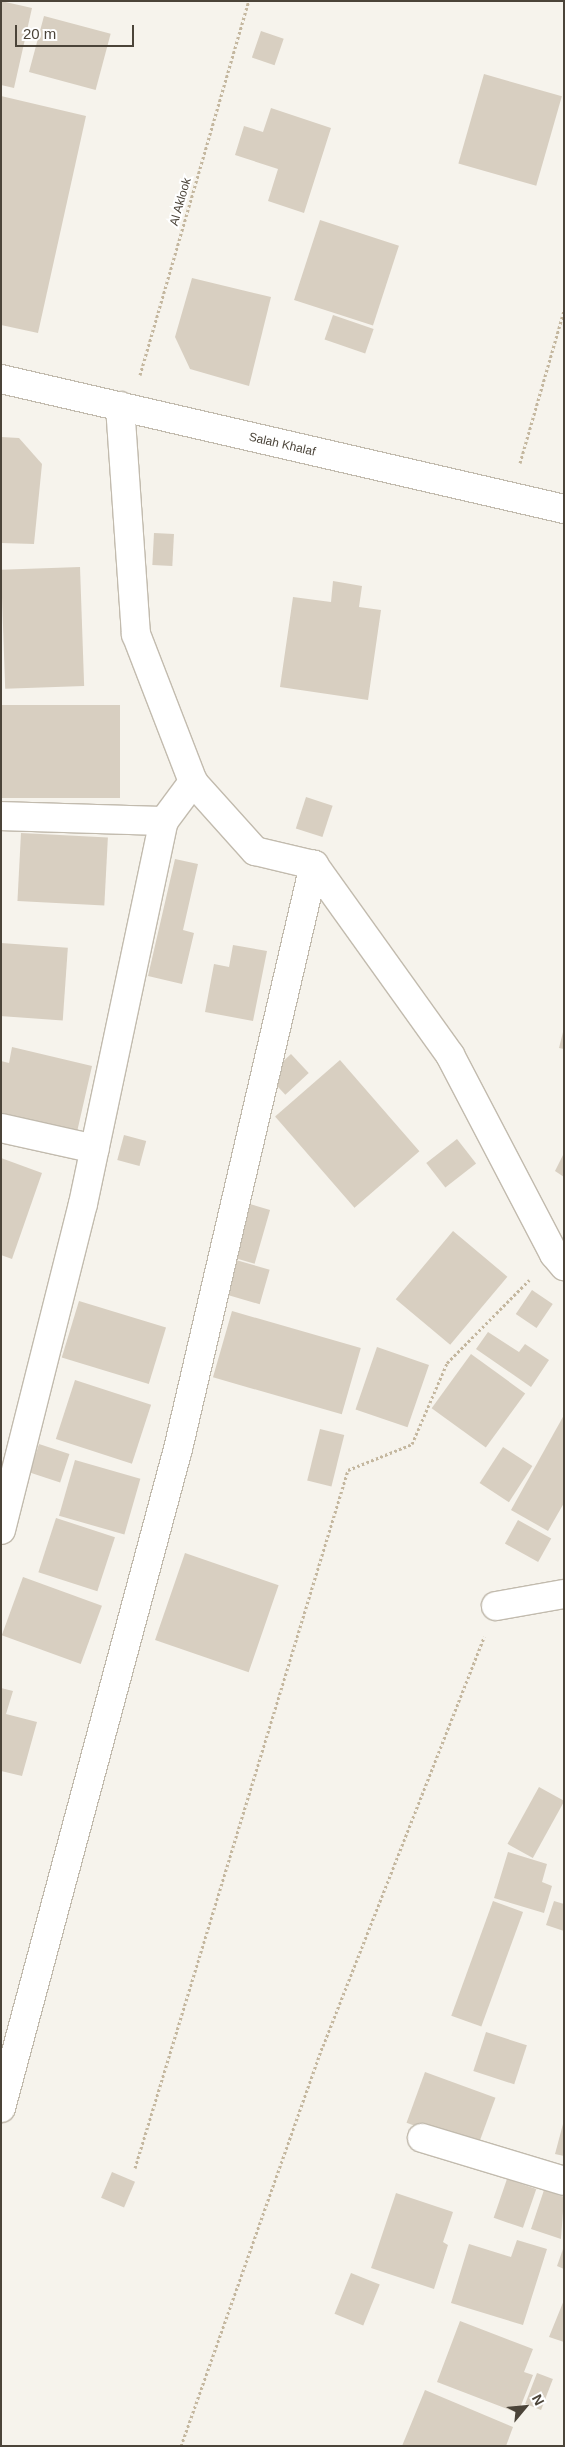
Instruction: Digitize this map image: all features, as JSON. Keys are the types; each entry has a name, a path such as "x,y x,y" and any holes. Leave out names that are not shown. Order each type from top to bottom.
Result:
{"street":[{"name":"Salah Khalaf","path":"1,379 564,509"},
{"path":"125,407 136,634 193,782 255,851 314,865 450,1054 559,1260"},
{"path":"1,1530 96,1149 164,821 193,782"},
{"path":"1,816 164,821"},
{"path":"1,2108 178,1449 314,865"},
{"path":"1,1128 96,1149"},
{"path":"496,1606 564,1594"},
{"path":"422,2138 564,2180"}],"path":[{"name":"Al Aklook","path":"125,407 249,1"},
{"path":"510,498 564,311"},
{"path":"135,2168 348,1470 412,1444 447,1363 559,1260"},
{"path":"181,2446 323,2046 496,1606"}],"building":[{"path":"1,1 32,8 14,88 1,85"},
{"path":"44,16 111,34 96,90 29,72"},
{"path":"261,31 284,39 275,65 252,57"},
{"path":"484,74 562,96 536,186 458,163"},
{"path":"1,96 86,116 38,333 1,325"},
{"path":"271,108 331,128 304,213 268,201 278,169 235,155 244,126 263,132"},
{"path":"320,220 399,246 373,326 294,300"},
{"path":"192,278 271,297 249,386 190,369 175,337"},
{"path":"333,315 374,329 365,354 325,340"},
{"path":"1,437 19,438 42,464 34,544 1,543"},
{"path":"154,533 174,534 172,566 152,565"},
{"path":"80,567 84,686 5,689 1,570"},
{"path":"333,581 362,586 359,607 381,610 368,700 280,687 293,597 331,602"},
{"path":"1,705 120,705 120,798 1,798"},
{"path":"306,797 333,806 322,837 296,828"},
{"path":"21,833 108,838 104,905 17,901"},
{"path":"175,859 198,864 183,930 194,933 182,984 148,976"},
{"path":"1,943 68,948 63,1020 1,1016"},
{"path":"233,945 267,951 253,1021 205,1012 214,964 229,967"},
{"path":"564,1032 564,1049 559,1048"},
{"path":"12,1047 92,1066 77,1132 1,1114 1,1061 9,1063"},
{"path":"291,1054 309,1073 285,1095 268,1076"},
{"path":"340,1060 419,1151 354,1208 275,1116"},
{"path":"124,1135 146,1141 139,1166 117,1160"},
{"path":"457,1139 476,1163 445,1187 426,1163"},
{"path":"564,1153 564,1177 555,1171"},
{"path":"1,1158 42,1173 12,1259 1,1255"},
{"path":"246,1203 270,1210 255,1264 231,1257"},
{"path":"453,1231 507,1277 450,1345 396,1299"},
{"path":"236,1260 270,1270 260,1304 226,1295"},
{"path":"532,1290 553,1304 537,1328 516,1314"},
{"path":"79,1301 166,1328 149,1384 62,1357"},
{"path":"232,1311 361,1348 342,1414 213,1377"},
{"path":"488,1332 519,1352 525,1344 549,1360 531,1387 476,1349"},
{"path":"377,1347 429,1365 408,1427 356,1409"},
{"path":"471,1354 525,1393 486,1448 432,1408"},
{"path":"75,1380 151,1405 132,1464 56,1439"},
{"path":"564,1415 564,1503 548,1531 511,1510"},
{"path":"320,1429 344,1435 331,1486 307,1480"},
{"path":"39,1444 69,1454 60,1482 30,1473"},
{"path":"503,1447 532,1466 509,1502 480,1483"},
{"path":"75,1460 140,1479 124,1534 59,1516"},
{"path":"56,1518 115,1537 97,1591 38,1572"},
{"path":"518,1520 551,1538 538,1562 505,1544"},
{"path":"185,1553 279,1585 249,1672 155,1640"},
{"path":"23,1577 102,1606 81,1664 2,1635"},
{"path":"1,1688 13,1691 6,1714 37,1722 22,1776 1,1771"},
{"path":"539,1787 564,1802 533,1858 507,1844"},
{"path":"508,1852 547,1864 542,1882 552,1886 544,1913 494,1898"},
{"path":"493,1901 523,1912 481,2027 451,2016"},
{"path":"554,1901 564,1904 564,1931 546,1925"},
{"path":"486,2032 527,2045 514,2084 473,2071"},
{"path":"425,2072 495,2098 477,2148 407,2123"},
{"path":"564,2124 564,2156 555,2154"},
{"path":"112,2172 135,2182 124,2208 101,2198"},
{"path":"507,2179 536,2189 523,2228 494,2218"},
{"path":"544,2190 564,2197 561,2239 531,2229"},
{"path":"396,2193 453,2212 443,2242 448,2245 434,2289 371,2268"},
{"path":"517,2240 547,2249 523,2325 451,2303 469,2244 511,2257"},
{"path":"564,2249 564,2269 557,2266"},
{"path":"351,2273 380,2285 363,2325 335,2314"},
{"path":"564,2300 564,2342 549,2337"},
{"path":"460,2321 533,2349 524,2372 533,2375 518,2413 437,2382"},
{"path":"537,2373 553,2379 541,2410 525,2404"},
{"path":"425,2390 513,2427 506,2446 402,2446"}]}
